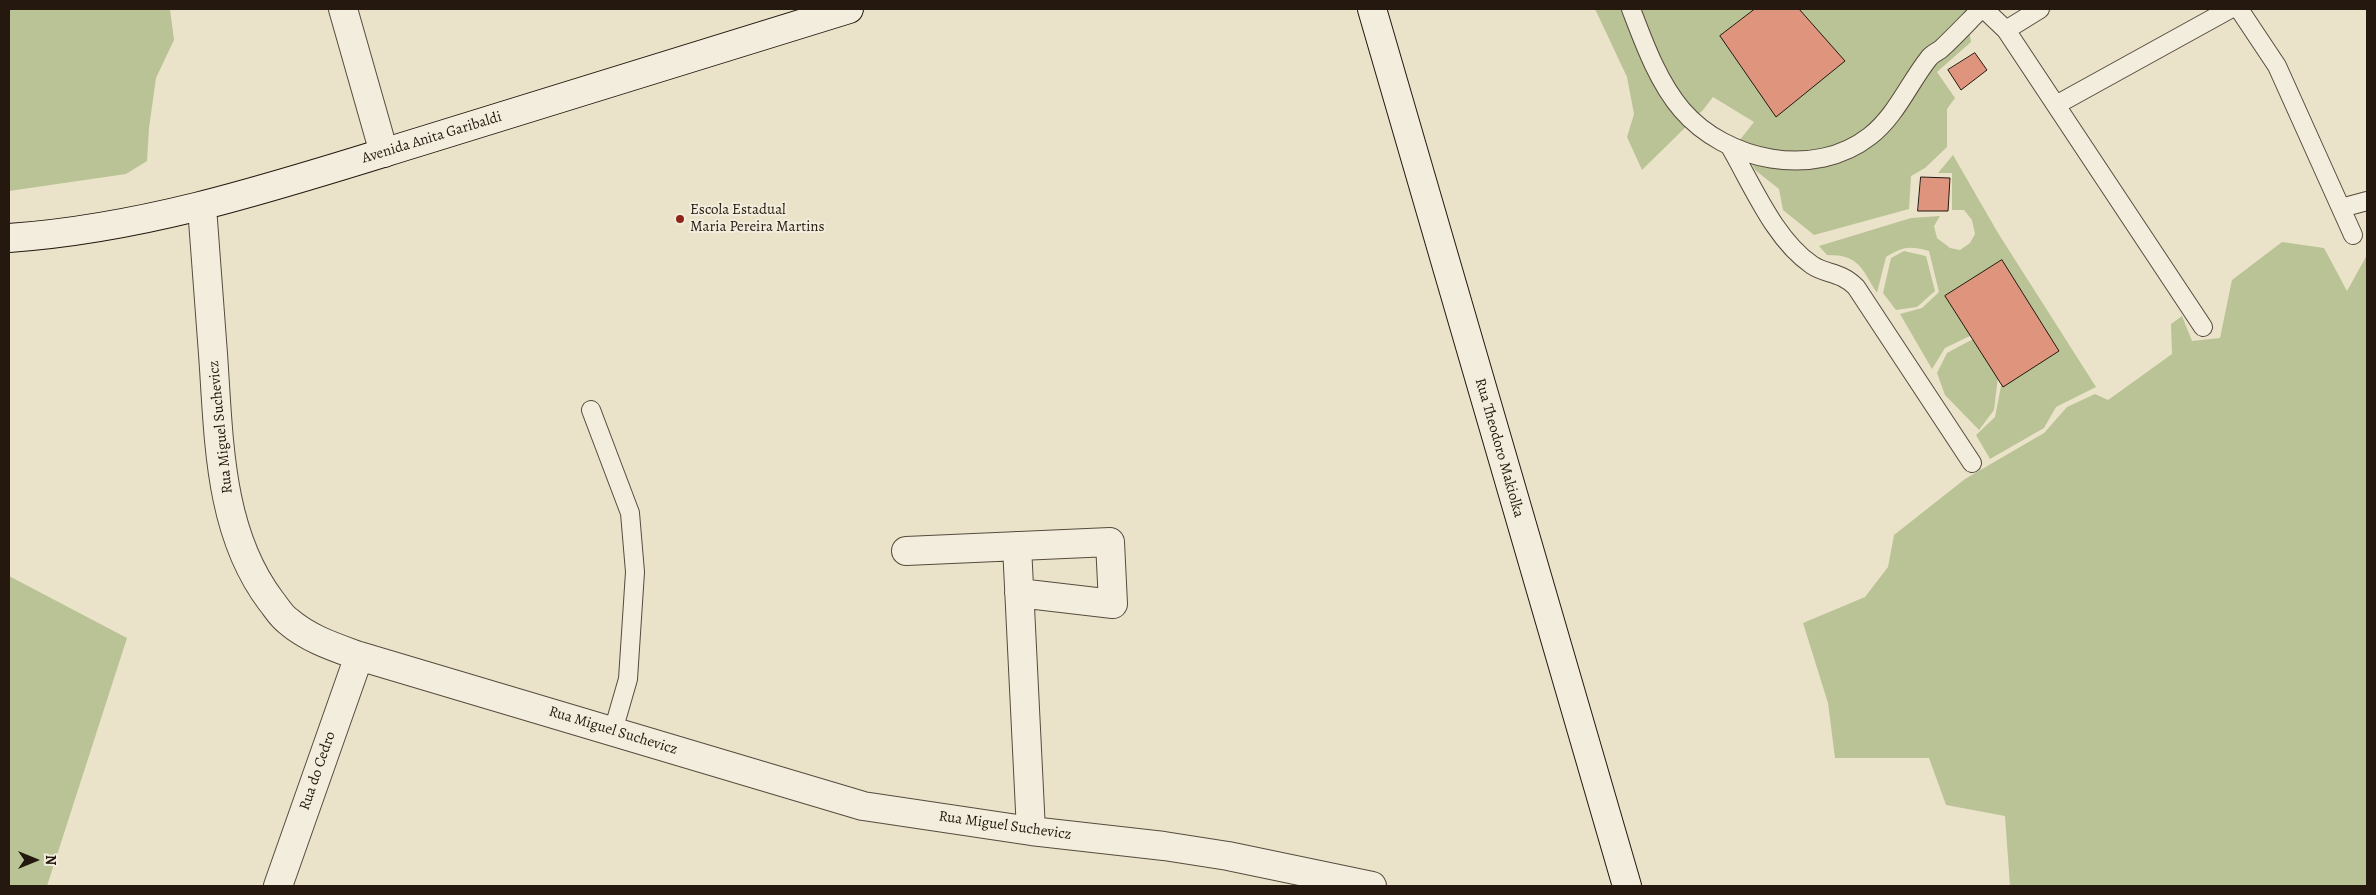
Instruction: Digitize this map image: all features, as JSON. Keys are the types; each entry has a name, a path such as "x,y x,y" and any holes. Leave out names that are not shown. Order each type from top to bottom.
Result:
{"street":[{"path":"343,9 384,153"},
{"name":"Avenida Anita Garibaldi","path":"9,238 53,235 131,223 202,206 384,153 849,9"},
{"name":"Rua Theodoro Makiolka","path":"1372,9 1627,886"},
{"name":"Rua Miguel Suchevicz","path":"202,206 218,434 224,485 236,530 249,566 265,592 287,620 314,639 359,656 863,806 1031,831 1164,846 1228,856 1372,886"},
{"path":"906,551 1110,542 1113,604 1019,593"},
{"path":"1017,546 1031,831"},
{"name":"Rua do Cedro","path":"278,886 359,656"}],"lane":[{"path":"1631,9 1661,79 1682,109 1703,129 1729,145 1755,155 1779,161 1820,159 1847,149 1870,136 1895,109 1930,58 1982,9 2006,30 2203,326"},
{"path":"2006,30 2040,9"},
{"path":"2056,105 2230,9"},
{"path":"2239,9 2277,66 2353,235"},
{"path":"1729,145 1783,240 1813,266 1846,277 1856,286 1972,463"},
{"path":"2341,208 2367,201"},
{"path":"591,410 630,513 635,572 628,679 613,732"}],"green space":[{"path":"9,9 170,9 174,40 156,78 149,128 147,161 126,174 9,191"},
{"path":"1595,9 1966,9 1971,42 1937,72 1955,98 1947,109 1947,147 1925,168 1911,176 1909,209 1814,235 1783,210 1779,189 1755,170 1739,141 1754,122 1713,97 1703,110 1642,170 1627,137 1634,114 1627,77"},
{"path":"1953,155 1998,233 2096,387 2056,407 2044,428 1990,459 1976,435 1995,417 2001,386 2003,343 1978,333 1945,348 1932,369 1900,314 1922,308 1939,292 1929,251 1907,248 1886,257 1877,293 1863,270 1853,260 1846,257 1827,255 1819,246 1911,218 1940,216 1934,226 1937,238 1950,248 1960,250 1970,243 1975,234 1972,220 1964,210 1952,210 1952,173 1938,173"},
{"path":"2282,242 2324,248 2347,291 2367,255 2367,886 2010,886 2005,816 1946,805 1929,758 1835,758 1828,703 1803,623 1865,597 1888,567 1894,535 1965,479 2044,433 2067,407 2095,394 2108,400 2172,354 2171,324 2182,316 2192,341 2220,338 2232,280"},
{"path":"1904,251 1926,256 1935,291 1917,307 1896,310 1883,293 1891,258"},
{"path":"1975,338 1998,377 1994,410 1979,430 1945,395 1937,373 1947,353"},
{"path":"9,576 127,638 47,886 9,886"}],"building":[{"path":"1755,9 1799,9 1845,61 1776,117 1720,36"},
{"path":"1975,53 1987,70 1961,90 1948,70"},
{"path":"1921,177 1950,178 1948,211 1918,211"},
{"path":"2002,260 2059,351 2003,387 1945,296"}],"place":[{"name":"Escola Estadual Maria Pereira Martins","path":"680,219"}]}
